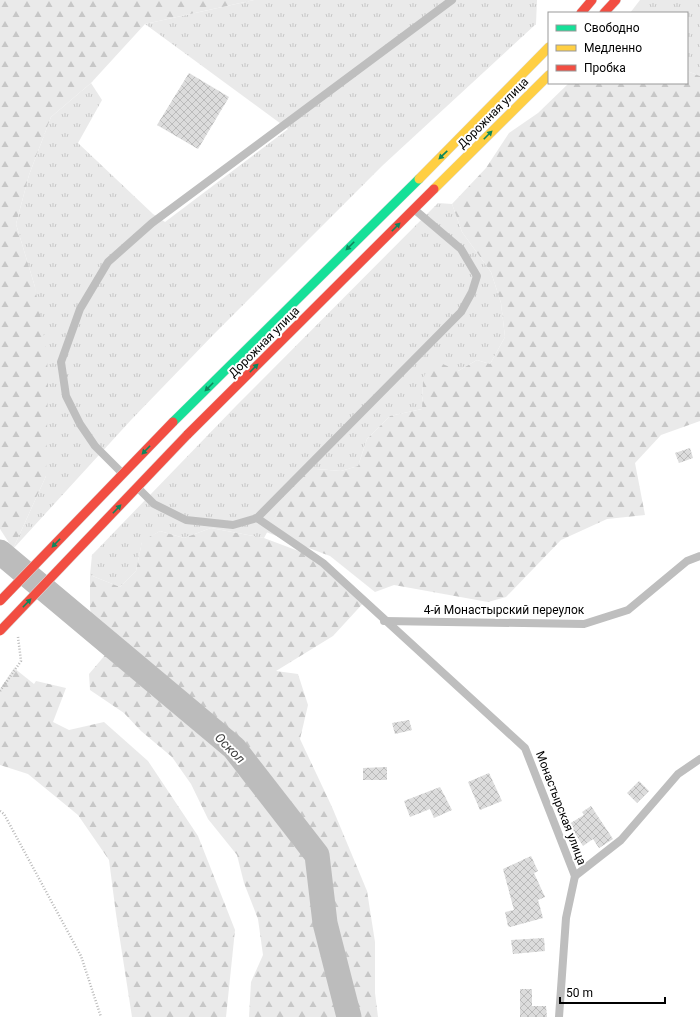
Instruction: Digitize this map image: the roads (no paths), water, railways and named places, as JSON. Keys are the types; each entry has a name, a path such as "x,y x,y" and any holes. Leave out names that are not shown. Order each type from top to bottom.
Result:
{"main road":[{"path":"583,11 592,0"},
{"path":"605,12 616,0"},
{"name":"Дорожная улица","path":"0,601 173,422 486,112 548,48"},
{"name":"Дорожная улица","path":"0,631 187,435 548,76"}],"lane":[{"path":"415,209 461,249 477,276 472,292 461,312 257,518 233,525 186,520 154,504 95,446 80,424 66,396 61,362 80,309 108,262 152,223 452,0"},
{"path":"577,0 583,11"},
{"name":"Монастырская улица","path":"257,518 322,563 525,748 575,876 566,918 559,1017"},
{"name":"4-й Монастырский переулок","path":"384,621 584,624 628,610 687,561 700,556"},
{"path":"575,876 621,840 678,774 700,759"}],"waterway":[{"name":"Оскол","path":"0,552 234,748 317,855 325,923 349,1017"}]}
